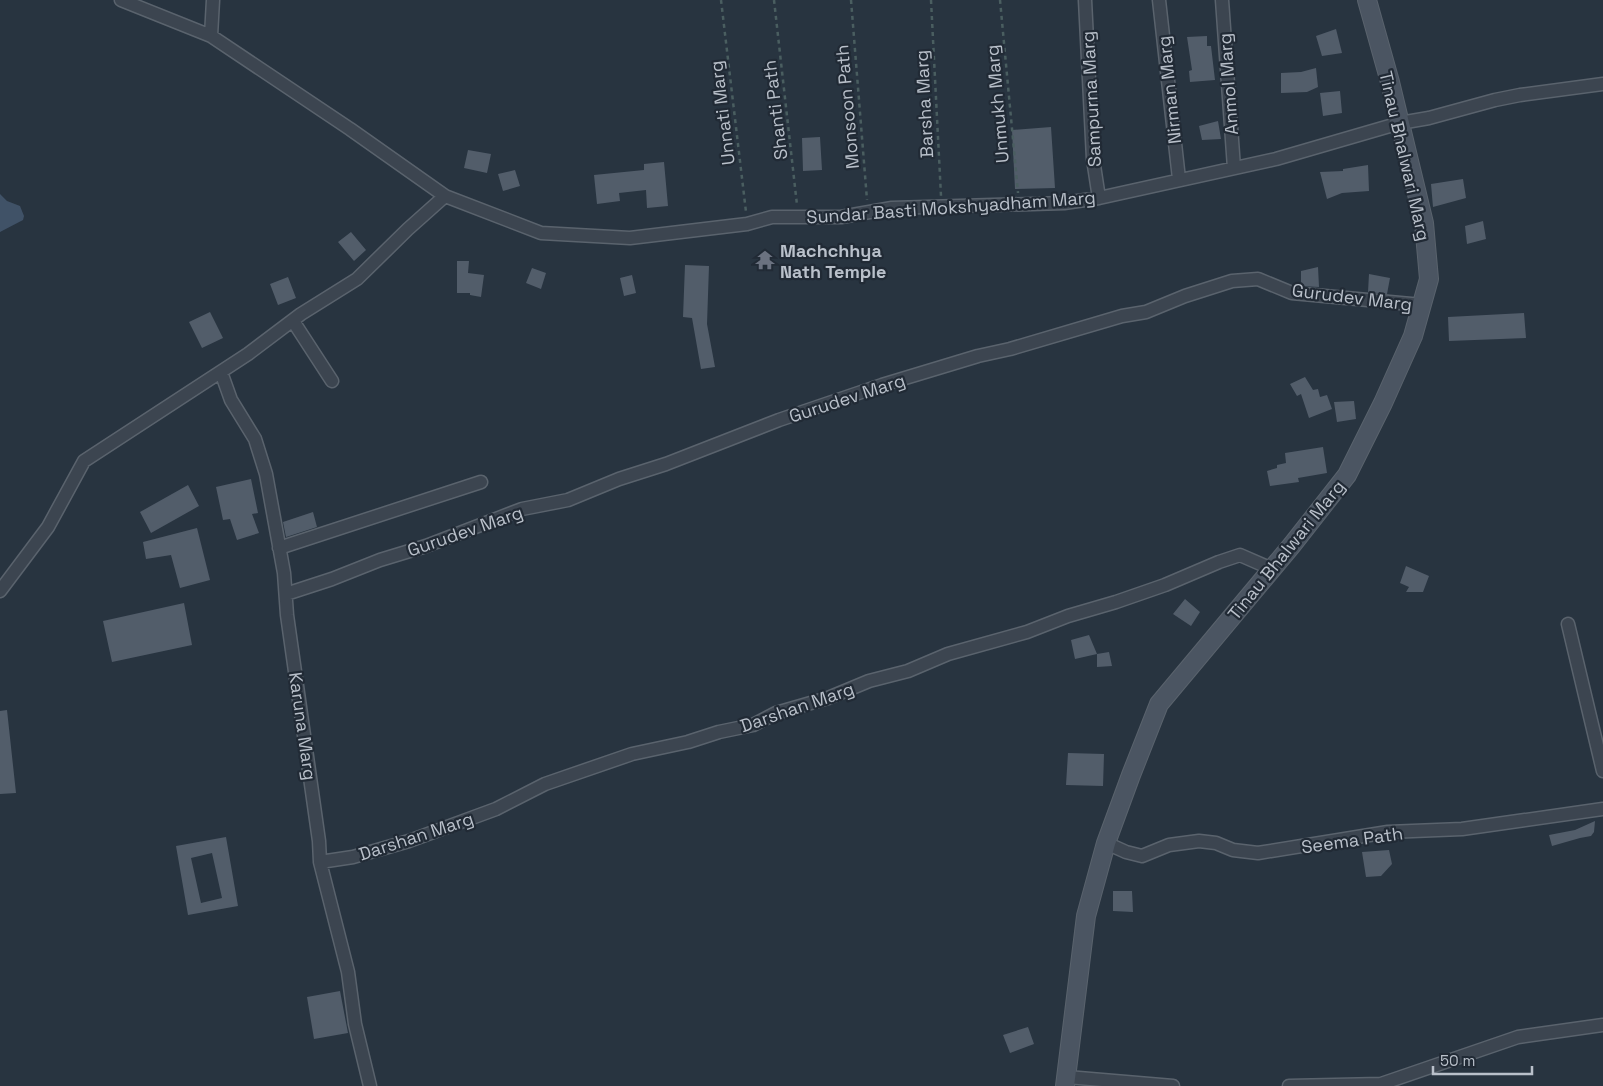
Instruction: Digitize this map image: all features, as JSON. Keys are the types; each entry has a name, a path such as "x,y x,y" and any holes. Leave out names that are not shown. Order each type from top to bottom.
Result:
{"street":[{"name":"Sundar Basti Mokshyadham Marg","path":"122,0 211,36 445,196 541,234 630,238 747,224 772,217 841,217 892,208 1064,203 1099,198 1276,159 1400,123 1520,95 1603,84"},
{"path":"211,36 213,0"},
{"name":"Sampurna Marg","path":"1085,0 1093,159 1099,198"},
{"name":"Nirman Marg","path":"1159,0 1179,179"},
{"name":"Anmol Marg","path":"1222,0 1234,168"},
{"name":"Tinau Bhalwari Marg","path":"1066,1082 1086,916 1106,843 1159,704 1272,569 1347,475 1383,403 1412,336 1422,305 1429,279 1424,224 1400,123 1367,0"},
{"path":"0,591 48,527 84,461 220,372 301,314 357,279 445,196"},
{"name":"Gurudev Marg","path":"286,594 332,579 380,560 426,546 522,509 568,500 779,420 882,385 1122,316 1146,312 1185,296 1232,281 1258,279 1292,293 1422,305"},
{"path":"293,321 332,380"},
{"name":"Karuna Marg","path":"220,372 231,400 255,438 266,474 284,573 287,615 319,841 320,862 348,972 355,1024 370,1086"},
{"path":"279,548 481,482"},
{"name":"Darshan Marg","path":"320,862 353,857 409,841 496,809 545,784 632,754 753,725 776,713 828,698 869,681 908,671 948,654 1027,632 1068,616 1116,602 1240,555 1272,569"},
{"path":"1568,624 1603,771"},
{"name":"Seema Path","path":"1106,843 1126,852 1142,856 1169,846 1199,841 1216,843 1233,850 1258,853 1388,832 1462,829 1603,809"},
{"path":"1290,1086 1381,1084 1518,1037 1603,1025"},
{"path":"1066,1082 1173,1086"}],"path":[{"name":"Unnati Marg","path":"721,0 747,224"},
{"name":"Shanti Path","path":"774,0 798,217"},
{"name":"Monsoon Path","path":"851,0 868,212"},
{"name":"Barsha Marg","path":"931,0 941,207"},
{"name":"Unmukh Marg","path":"1000,0 1019,205"}],"water":[{"path":"0,194 7,201 20,206 24,216 23,220 0,232"}],"building":[{"path":"1336,29 1342,53 1322,56 1316,36"},
{"path":"1207,36 1207,46 1211,46 1215,80 1190,82 1189,71 1192,70 1187,37"},
{"path":"1316,68 1318,87 1307,92 1281,93 1281,73 1301,72"},
{"path":"1340,91 1342,113 1323,116 1320,93"},
{"path":"1218,121 1221,139 1202,140 1199,126"},
{"path":"1051,127 1055,188 1015,189 1012,130"},
{"path":"820,137 822,170 803,171 802,138"},
{"path":"468,150 491,154 487,173 464,168"},
{"path":"664,162 668,206 647,208 646,190 619,193 620,201 597,204 594,175 644,170 644,164"},
{"path":"1368,165 1369,191 1342,193 1327,199 1320,172 1343,171 1343,169"},
{"path":"515,170 520,186 503,191 498,174"},
{"path":"1463,179 1466,198 1433,207 1431,184"},
{"path":"1483,221 1486,239 1467,244 1465,226"},
{"path":"351,232 366,250 354,261 338,242"},
{"path":"457,261 469,261 468,273 484,275 481,297 470,295 470,293 457,293"},
{"path":"685,265 709,266 707,324 715,367 701,369 692,318 683,317"},
{"path":"1318,267 1319,287 1301,286 1301,271"},
{"path":"532,268 546,273 541,289 526,283"},
{"path":"1369,274 1390,278 1387,294 1368,292"},
{"path":"632,275 636,293 624,296 620,278"},
{"path":"288,277 296,298 278,305 270,284"},
{"path":"210,312 223,338 202,348 189,322"},
{"path":"1524,313 1526,338 1449,341 1448,317"},
{"path":"1305,377 1313,390 1318,389 1320,397 1327,395 1332,409 1309,418 1301,394 1297,396 1290,384"},
{"path":"1354,401 1356,419 1337,422 1334,402"},
{"path":"1323,447 1327,473 1298,478 1299,482 1270,486 1267,471 1277,468 1277,465 1286,463 1285,453"},
{"path":"251,479 258,513 252,514 259,533 237,540 230,519 223,520 216,487"},
{"path":"188,485 199,506 151,533 140,512"},
{"path":"313,512 317,527 286,537 283,522"},
{"path":"197,528 210,580 180,588 171,555 146,559 143,542"},
{"path":"1406,566 1429,576 1423,592 1406,592 1409,587 1400,583"},
{"path":"1185,599 1200,612 1191,626 1173,614"},
{"path":"184,603 192,645 112,662 103,621"},
{"path":"1089,635 1097,654 1075,659 1071,640"},
{"path":"1109,652 1112,666 1097,667 1097,654"},
{"path":"7,710 16,793 0,794 0,711"},
{"path":"1068,753 1104,754 1103,786 1066,785"},
{"path":"1595,821 1594,832 1591,836 1552,846 1549,835 1575,830"},
{"path":"226,837 238,906 188,915 176,846","holes":["212,853 222,898 201,903 191,858"]},
{"path":"1389,850 1392,864 1381,876 1366,877 1362,852"},
{"path":"1113,891 1132,891 1133,912 1113,911"},
{"path":"340,991 348,1033 314,1039 307,997"},
{"path":"1028,1027 1034,1044 1010,1053 1003,1035"}],"place":[{"name":"Machchhya Nath Temple","path":"765,260"}]}
